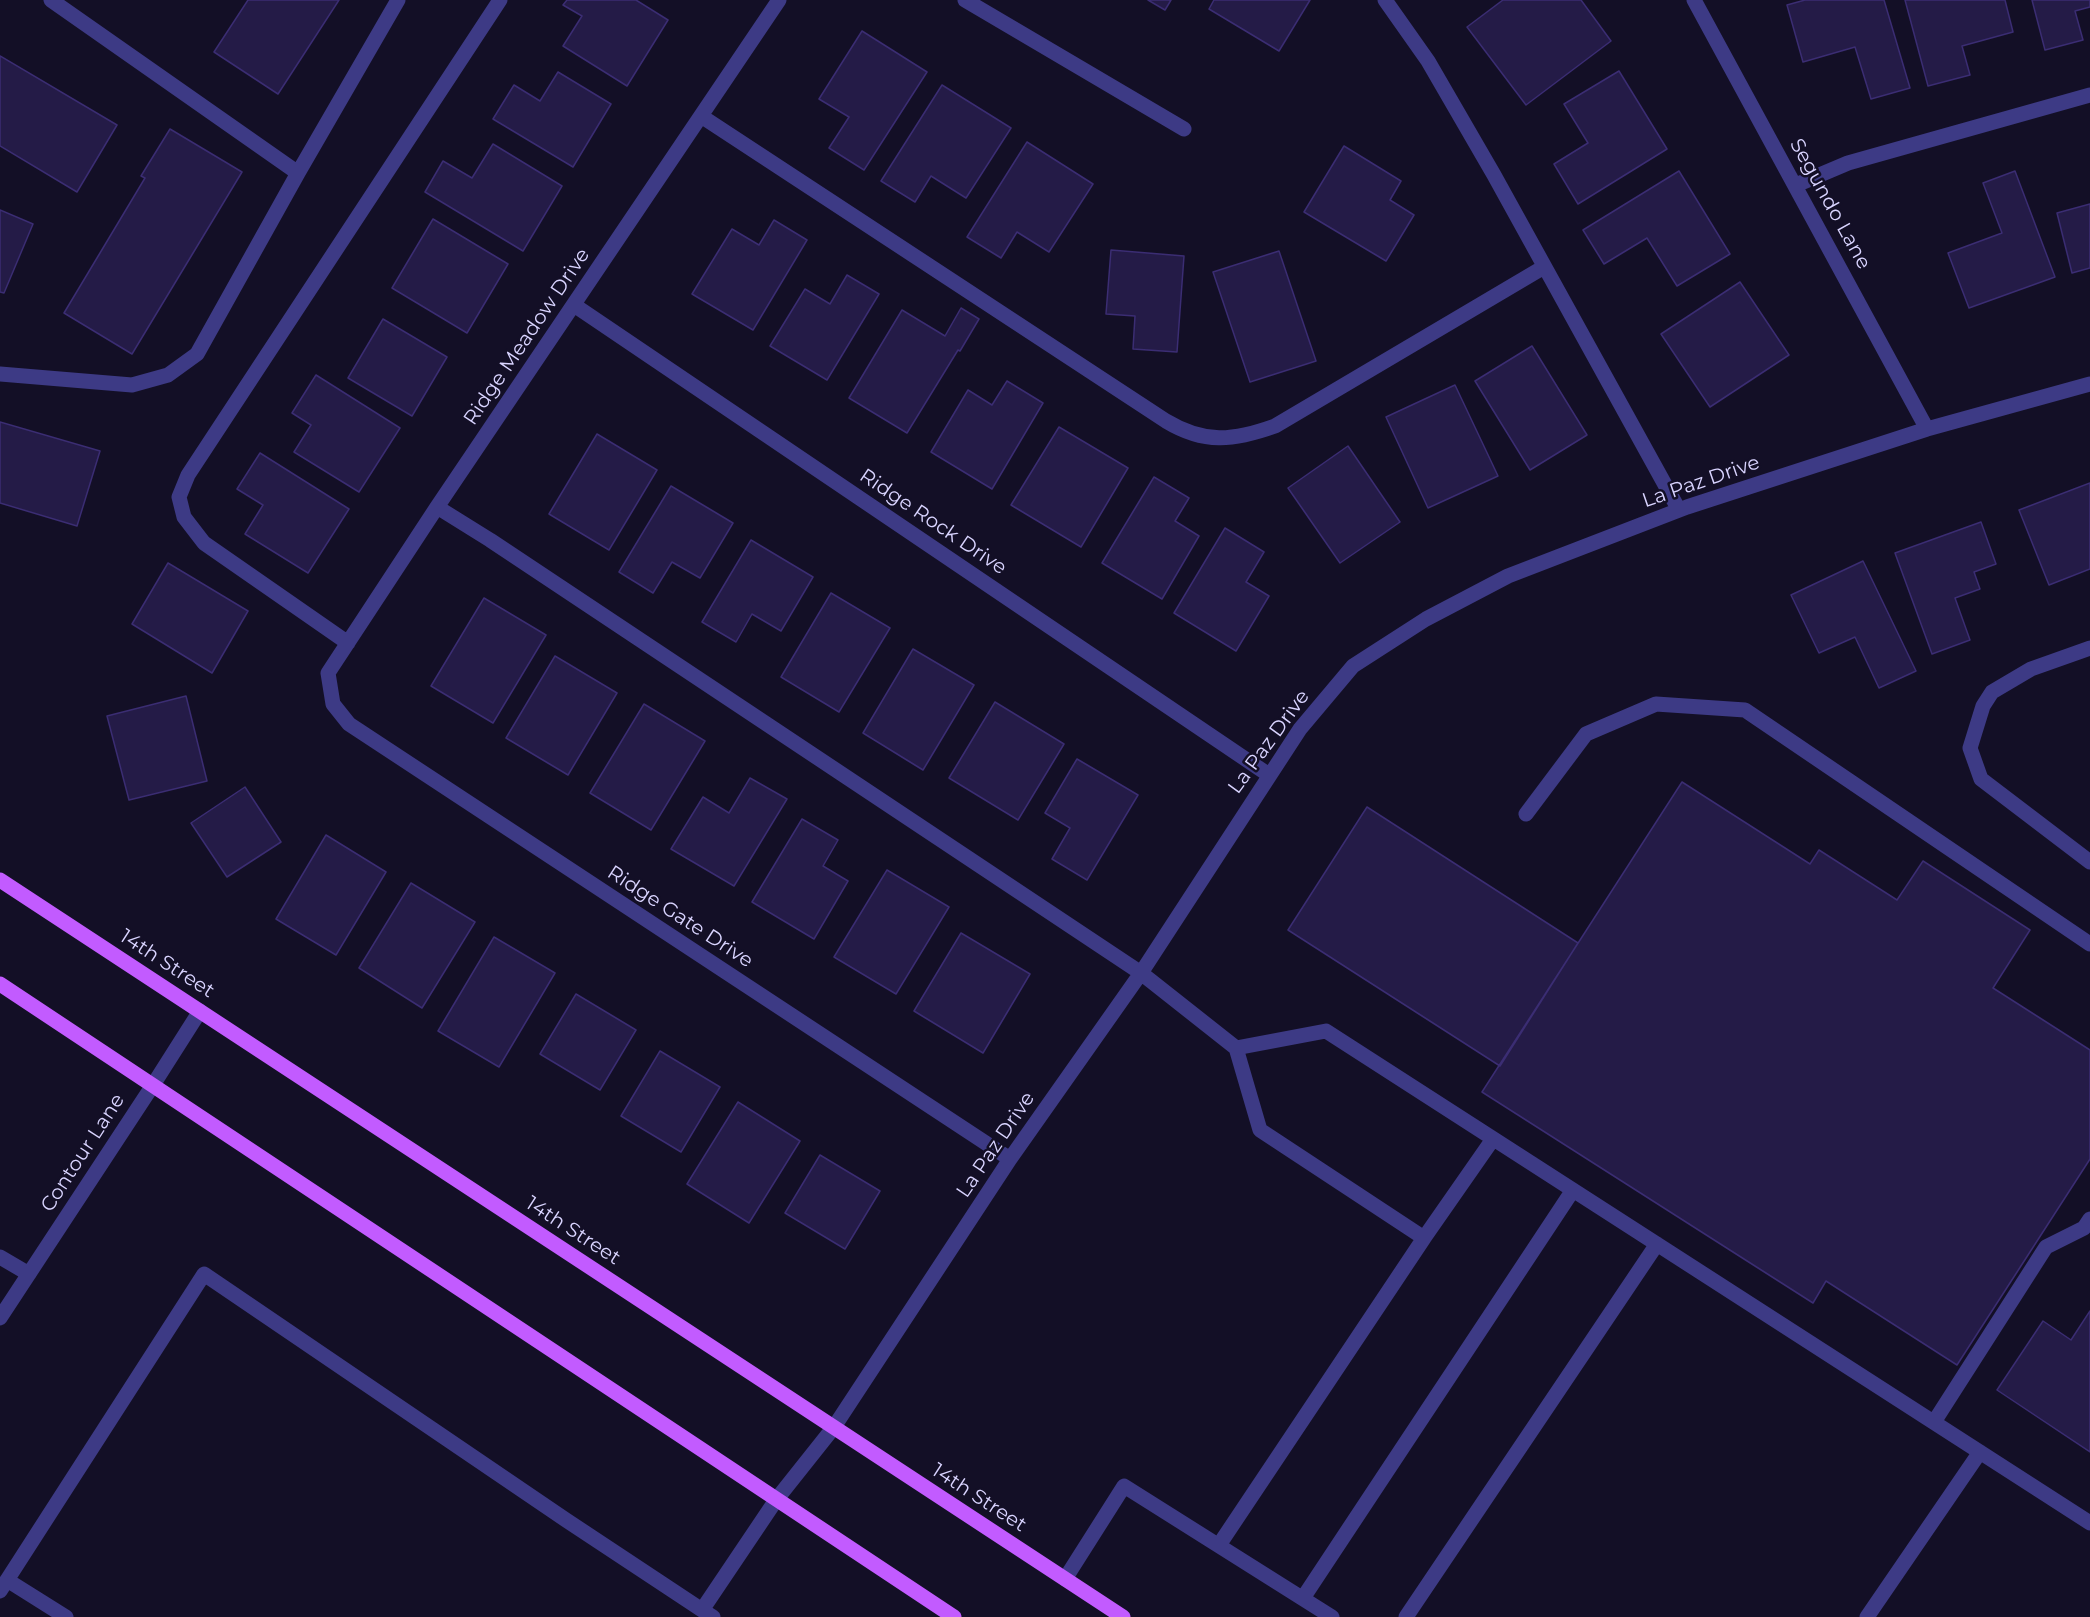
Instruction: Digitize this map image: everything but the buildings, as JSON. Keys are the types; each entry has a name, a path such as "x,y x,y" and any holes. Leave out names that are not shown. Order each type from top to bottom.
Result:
{"main road":[{"name":"14th Street","path":"0,880 1123,1617"},
{"path":"0,984 954,1617"}],"street":[{"path":"51,0 298,173"},
{"path":"0,374 132,385 168,375 196,354 398,0"},
{"path":"348,643 204,543 184,517 178,497 188,475 500,0"},
{"name":"Ridge Meadow Drive","path":"333,704 328,673 437,507 779,0"},
{"path":"964,0 1184,129"},
{"path":"1385,0 1428,61 1679,510"},
{"name":"Segundo Lane","path":"1695,0 1927,429"},
{"path":"1796,185 1848,163 2090,95"},
{"path":"701,116 1166,421 1184,432 1202,437 1226,439 1250,435 1275,426 1544,267"},
{"name":"Ridge Rock Drive","path":"574,305 1269,775"},
{"name":"La Paz Drive","path":"708,1614 776,1500 834,1427 1010,1159 1141,973 1300,729 1353,666 1426,619 1508,576 1679,510 1927,429 2090,384"},
{"path":"437,507 1141,973 1236,1048 1260,1130 1424,1238"},
{"path":"2090,648 2031,669 1992,692 1983,706 1970,748 1981,779 2090,862"},
{"name":"Ridge Gate Drive","path":"333,704 349,724 1010,1159"},
{"path":"1526,814 1586,734 1656,704 1745,710 2090,944"},
{"name":"Contour Lane","path":"0,1318 200,1011"},
{"path":"1236,1048 1326,1031 2090,1523"},
{"path":"1219,1545 1424,1238 1493,1139"},
{"path":"1303,1598 1573,1190"},
{"path":"1934,1422 2046,1247 2084,1228 2090,1220"},
{"path":"1406,1617 1657,1244"},
{"path":"0,1257 29,1274"},
{"path":"66,1617 4,1586 204,1274 708,1614"},
{"path":"1867,1617 1980,1452"},
{"path":"1065,1579 1124,1486 1332,1617"}]}
